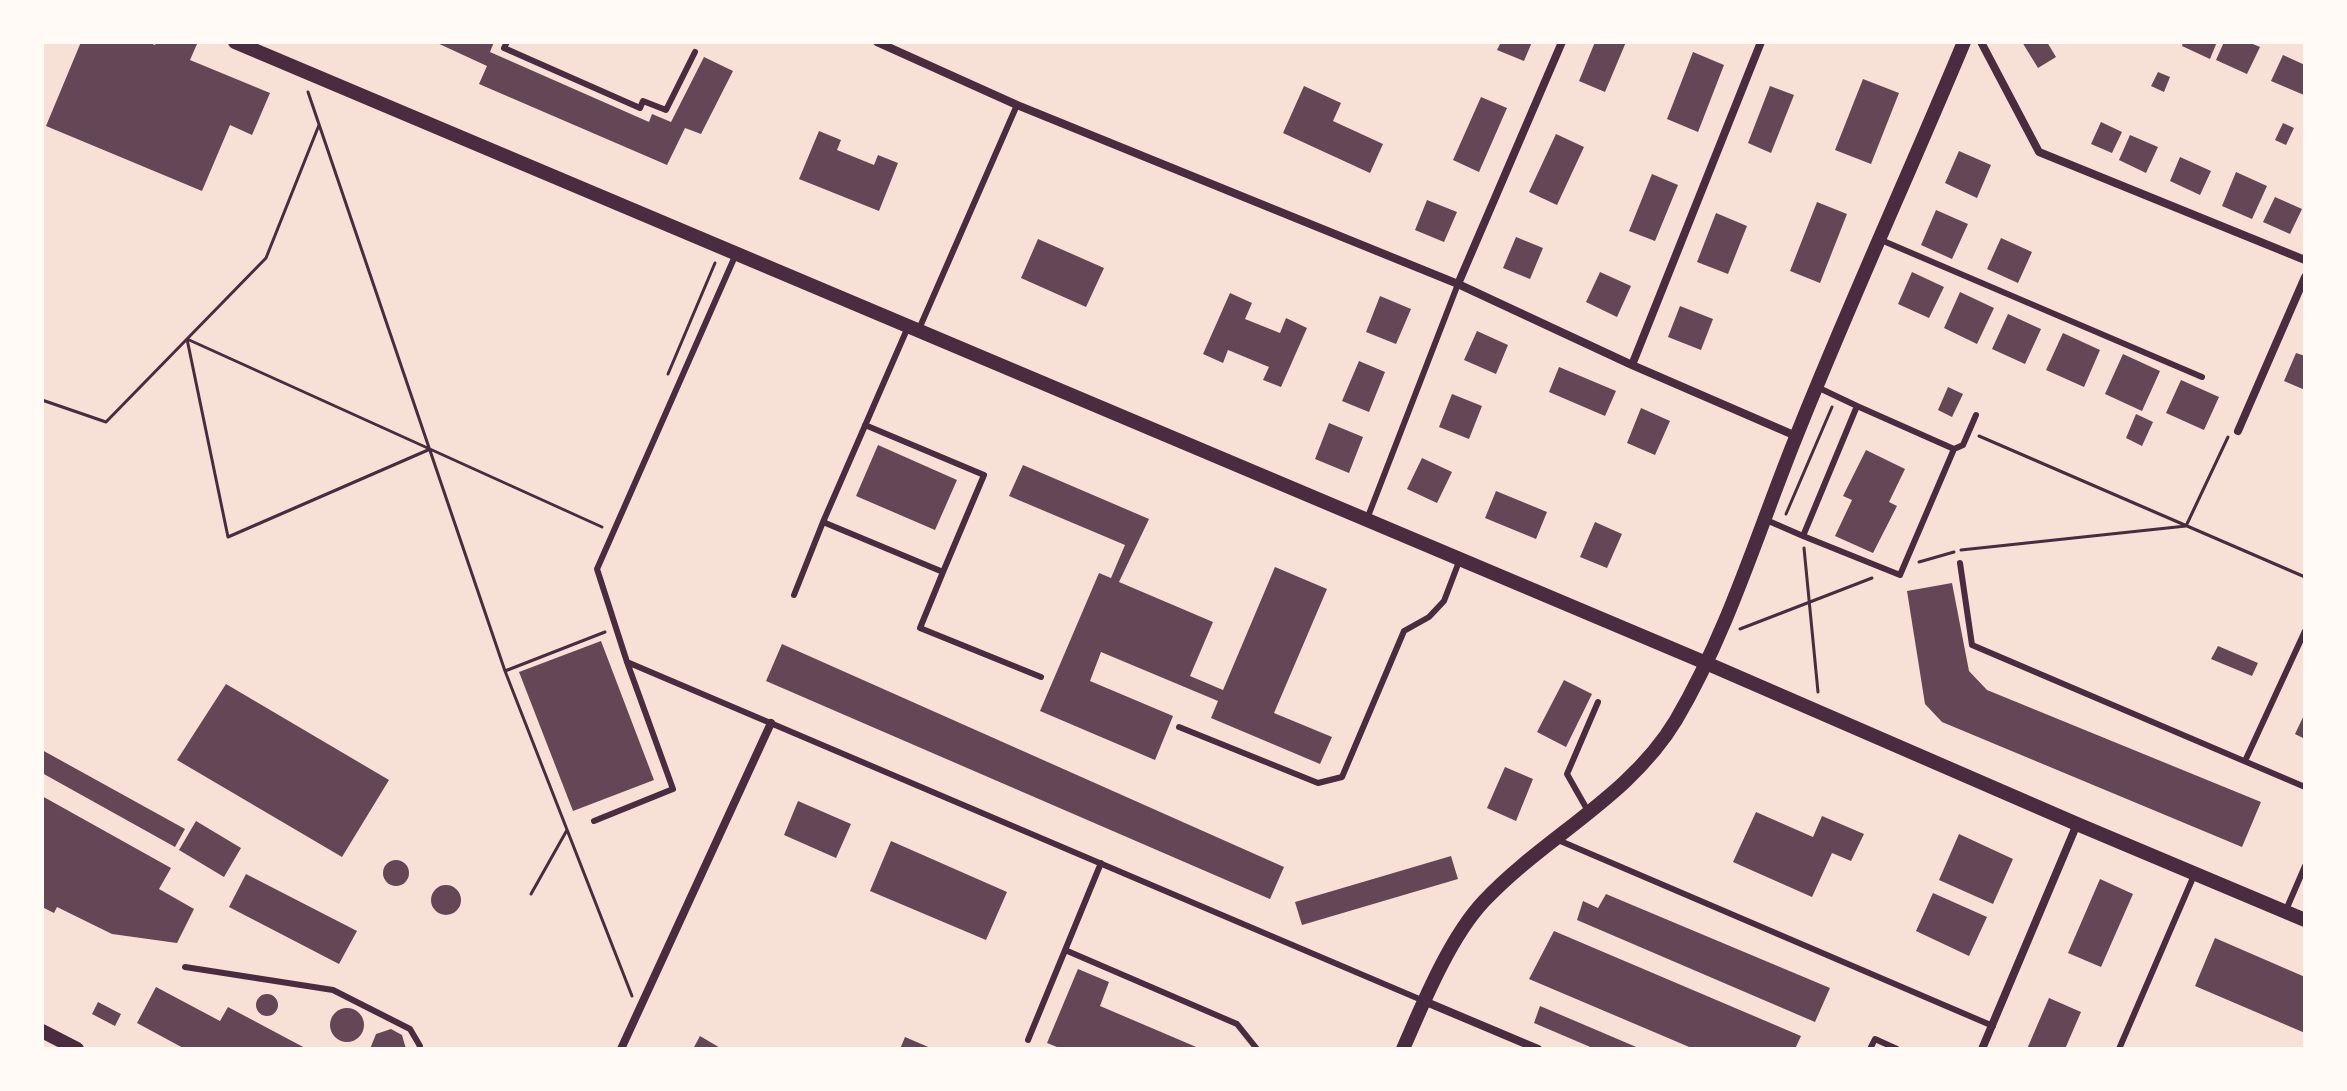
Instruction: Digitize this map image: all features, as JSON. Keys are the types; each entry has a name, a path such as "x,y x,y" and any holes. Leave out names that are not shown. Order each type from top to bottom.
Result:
{"street":[{"path":"235,42 1706,663 2305,920"},
{"path":"877,42 1017,105 1458,284 1632,365 1796,436"},
{"path":"1458,284 1562,42"},
{"path":"1632,365 1761,42"},
{"path":"1403,1049 1424,1001 1464,928 1481,904 1643,765 1675,721 1706,663 1796,436 1964,42"},
{"path":"1981,42 2039,152 2305,260"},
{"path":"2238,431 2305,277"},
{"path":"621,1049 771,723"},
{"path":"1982,1049 2077,824"},
{"path":"1424,1001 1538,1049"},
{"path":"42,1031 77,1049"}],"lane":[{"path":"507,42 504,48 640,108 643,101 666,110 695,52"},
{"path":"794,595 865,425 1017,105"},
{"path":"1881,240 2202,377"},
{"path":"594,821 673,789 597,569 736,254"},
{"path":"1366,520 1458,284"},
{"path":"1817,387 1954,449"},
{"path":"1803,536 1857,406"},
{"path":"1764,519 1900,575 1954,449 1963,445 1976,415"},
{"path":"865,425 984,475 920,628 1041,677"},
{"path":"823,522 943,572"},
{"path":"1179,727 1318,783 1342,777 1404,631 1429,617 1444,601 1460,559"},
{"path":"1960,563 1972,645 2305,787"},
{"path":"2245,761 2305,631"},
{"path":"627,662 1424,1001"},
{"path":"1589,813 1567,774 1598,702"},
{"path":"1555,838 1993,1026"},
{"path":"1028,1040 1101,863"},
{"path":"2285,911 2305,866"},
{"path":"2119,1049 2195,873"},
{"path":"1065,950 1237,1024 1257,1049"},
{"path":"185,967 333,990 410,1029 419,1049"},
{"path":"1870,1049 1875,1039 1897,1049"}],"path":[{"path":"307,88 505,671 638,1012"},
{"path":"42,400 106,422 266,258 319,124"},
{"path":"187,339 602,527"},
{"path":"187,339 228,537 430,449"},
{"path":"1968,431 2305,577"},
{"path":"2186,526 2228,438 2238,431"},
{"path":"1903,566 1957,551 2186,526"},
{"path":"1803,536 1818,692"},
{"path":"1737,630 1890,571"},
{"path":"531,894 567,830"}],"building":[{"path":"81,42 147,42 155,45 157,42 193,42 197,44 190,60 270,93 252,135 230,125 202,191 46,126"},
{"path":"435,42 494,42 490,52 649,122 652,114 671,122 704,57 733,71 701,134 685,128 667,165 479,84 487,66"},
{"path":"1501,42 1532,42 1524,61 1497,50"},
{"path":"1595,42 1626,42 1605,92 1579,81"},
{"path":"2022,42 2047,42 2056,57 2038,68"},
{"path":"2183,42 2217,42 2210,59 2182,46"},
{"path":"2224,42 2248,42 2260,47 2247,74 2216,60"},
{"path":"1693,52 1724,65 1698,132 1667,119"},
{"path":"2283,55 2305,65 2304,95 2271,81"},
{"path":"2158,72 2170,77 2164,92 2151,86"},
{"path":"1863,79 1899,93 1871,164 1835,150"},
{"path":"1304,86 1341,103 1333,121 1383,144 1370,173 1283,133"},
{"path":"1770,86 1794,95 1771,153 1748,143"},
{"path":"1481,97 1507,108 1479,172 1453,160"},
{"path":"2101,122 2122,132 2112,153 2091,144"},
{"path":"2283,123 2294,128 2286,145 2275,140"},
{"path":"819,131 841,140 837,150 874,165 878,155 898,163 879,211 799,179"},
{"path":"1556,134 1584,147 1557,205 1529,192"},
{"path":"2130,135 2158,147 2146,173 2119,160"},
{"path":"1959,151 1991,165 1977,198 1945,183"},
{"path":"2180,157 2211,171 2200,195 2170,181"},
{"path":"2236,172 2267,186 2252,219 2222,206"},
{"path":"1652,174 1678,185 1655,241 1629,231"},
{"path":"2275,197 2302,209 2290,234 2263,222"},
{"path":"1427,200 1457,212 1444,242 1415,230"},
{"path":"1817,202 1847,214 1820,283 1790,271"},
{"path":"1936,210 1968,224 1952,259 1921,245"},
{"path":"1716,213 1747,226 1728,274 1697,262"},
{"path":"1516,237 1543,248 1530,279 1503,268"},
{"path":"2001,238 2032,252 2018,283 1987,269"},
{"path":"1038,239 1104,268 1086,307 1021,278"},
{"path":"1600,272 1631,286 1617,317 1586,302"},
{"path":"1912,272 1944,287 1929,318 1898,304"},
{"path":"1960,292 1994,308 1977,344 1944,328"},
{"path":"1230,293 1252,303 1245,319 1280,333 1286,318 1307,328 1281,387 1263,380 1269,367 1228,350 1223,363 1203,354"},
{"path":"1380,296 1411,309 1396,344 1366,332"},
{"path":"1680,306 1713,319 1701,350 1668,337"},
{"path":"2008,314 2041,329 2025,364 1992,349"},
{"path":"1477,331 1508,345 1496,374 1464,360"},
{"path":"2063,333 2100,350 2084,387 2046,370"},
{"path":"2296,353 2305,356 2305,390 2284,381"},
{"path":"2123,354 2160,371 2142,411 2105,394"},
{"path":"1359,361 1385,372 1369,412 1342,401"},
{"path":"1559,367 1616,391 1605,416 1549,392"},
{"path":"2181,380 2219,397 2204,430 2166,413"},
{"path":"1948,387 1963,394 1952,417 1938,410"},
{"path":"1452,394 1482,406 1469,439 1439,427"},
{"path":"1641,408 1670,421 1655,455 1627,443"},
{"path":"2136,414 2153,422 2142,446 2126,438"},
{"path":"1329,423 1363,437 1349,473 1315,459"},
{"path":"878,445 957,480 935,530 856,496"},
{"path":"1866,450 1905,469 1889,502 1897,506 1873,553 1835,536 1852,500 1843,496"},
{"path":"1422,458 1452,472 1437,503 1407,489"},
{"path":"1023,465 1149,519 1119,582 1213,622 1190,676 1223,690 1275,567 1327,589 1274,713 1332,737 1320,764 1211,718 1218,701 1101,652 1090,681 1173,716 1155,760 1040,711 1099,573 1111,578 1125,545 1009,496"},
{"path":"1496,491 1547,512 1536,539 1485,518"},
{"path":"1595,522 1622,534 1607,568 1580,557"},
{"path":"1952,583 1969,671 1987,690 2261,802 2242,847 1942,722 1925,704 1907,591"},
{"path":"601,641 654,780 573,811 519,672"},
{"path":"782,644 1284,867 1270,899 766,681"},
{"path":"2218,646 2258,663 2252,676 2211,659"},
{"path":"1564,680 1592,694 1566,747 1537,732"},
{"path":"226,684 389,780 342,857 177,760"},
{"path":"2305,713 2305,739 2295,734"},
{"path":"42,750 185,829 175,847 42,773"},
{"path":"1505,767 1533,779 1516,821 1487,808"},
{"path":"42,796 171,868 159,889 194,909 177,943 112,934 57,907 54,913 42,907"},
{"path":"798,801 851,824 836,858 784,835"},
{"path":"1756,812 1813,837 1822,816 1864,834 1851,861 1832,853 1812,897 1733,862"},
{"path":"196,821 241,848 224,877 179,850"},
{"path":"1959,834 2013,859 1993,904 1939,880"},
{"path":"891,841 1007,892 986,940 870,891"},
{"path":"1451,856 1458,879 1302,925 1295,902"},
{"path":"396,860 405,864 409,873 405,882 396,886 387,882 383,873 387,864"},
{"path":"246,874 357,931 339,964 229,907"},
{"path":"2100,879 2133,894 2101,967 2068,953"},
{"path":"446,885 452,886 460,894 460,906 452,914 446,915 440,914 432,906 431,900 432,894 440,886"},
{"path":"1933,893 1987,917 1969,956 1916,931"},
{"path":"1606,894 1830,988 1815,1022 1577,920 1583,901 1598,908"},
{"path":"1554,931 1801,1036 1795,1049 1694,1049 1529,979"},
{"path":"2215,938 2305,977 2305,1033 2195,986"},
{"path":"1078,969 1109,982 1100,1006 1201,1049 1062,1049 1047,1043"},
{"path":"156,987 220,1021 228,1007 307,1049 185,1049 137,1023"},
{"path":"267,994 275,997 278,1005 275,1013 267,1016 259,1013 256,1005 259,997"},
{"path":"2049,998 2081,1012 2065,1049 2027,1049"},
{"path":"98,1002 121,1014 115,1026 92,1014"},
{"path":"1540,1006 1641,1049 1595,1049 1534,1023"},
{"path":"347,1008 359,1013 364,1025 359,1037 347,1042 335,1037 330,1025 335,1013"},
{"path":"391,1029 402,1035 406,1049 370,1049 376,1034"},
{"path":"700,1036 722,1049 693,1049"},
{"path":"905,1037 933,1049 900,1049"}]}
